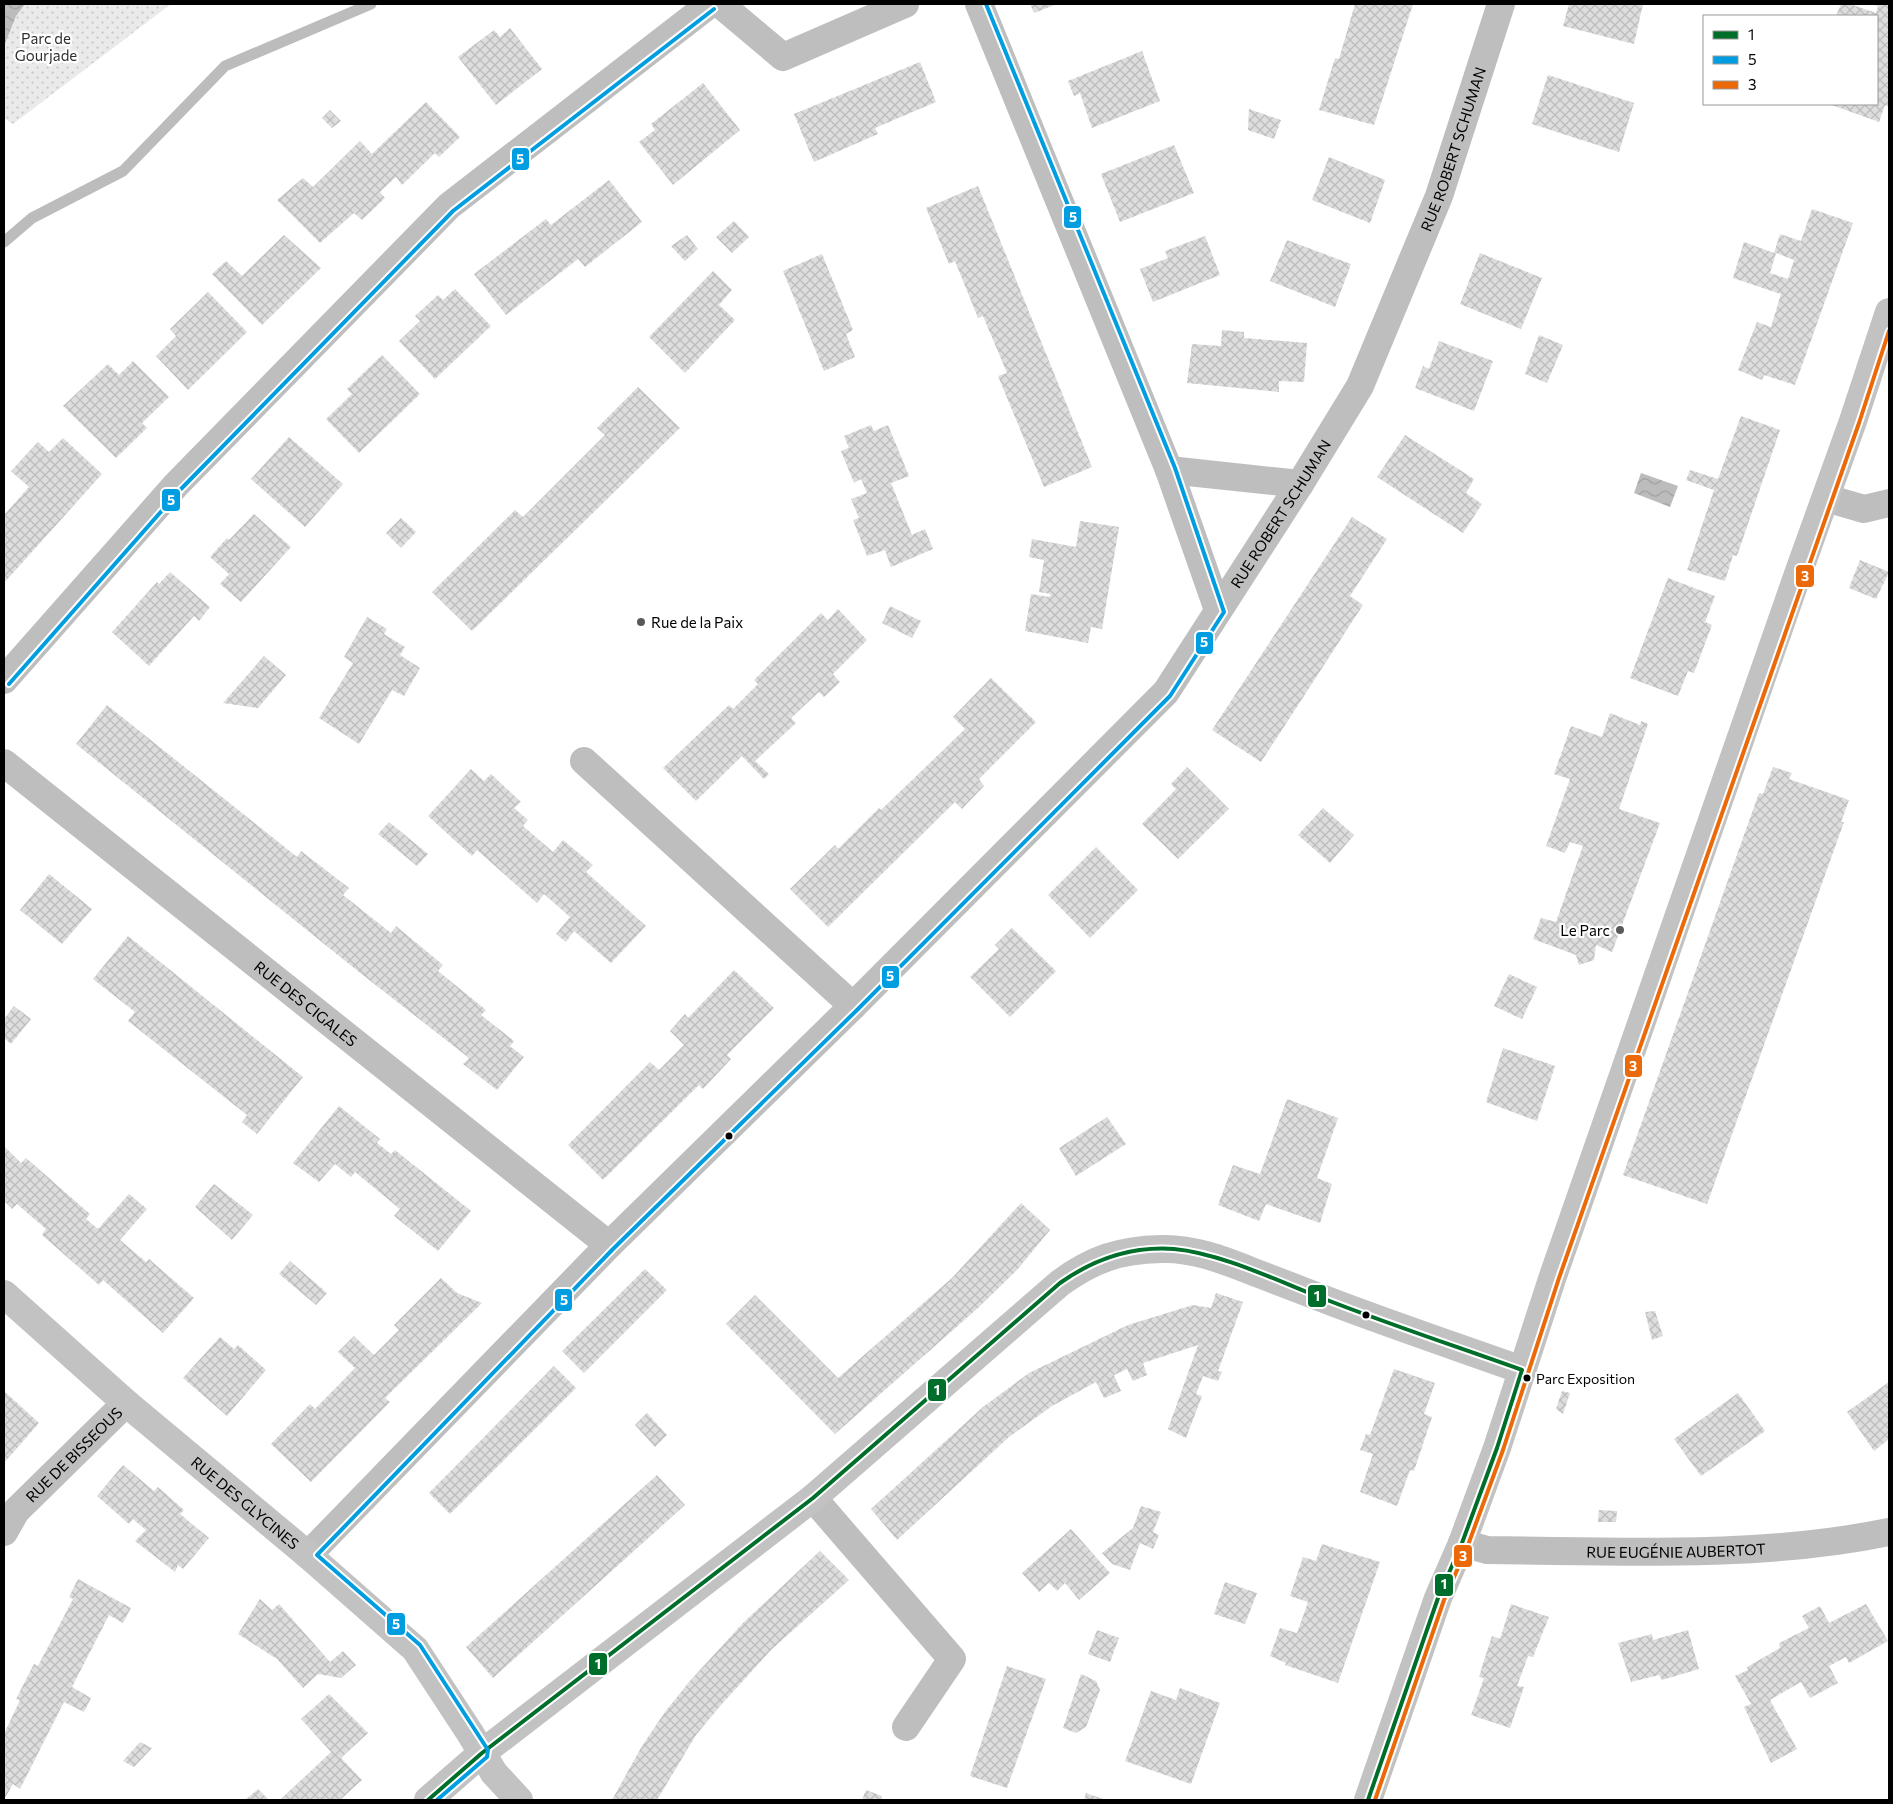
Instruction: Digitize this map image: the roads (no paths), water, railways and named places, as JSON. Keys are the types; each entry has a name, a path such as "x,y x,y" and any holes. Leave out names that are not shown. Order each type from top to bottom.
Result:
{"street":[{"path":"4,680 176,485 449,206 710,4"},
{"path":"720,4 782,57 905,4"},
{"path":"979,4 1169,470 1218,610"},
{"name":"RUE ROBERT SCHUMAN","path":"308,1555 609,1245 853,1006 1166,692 1300,484 1360,386 1439,196 1501,4"},
{"path":"1368,1800 1438,1598 1462,1543 1497,1448 1522,1370 1889,312"},
{"path":"1169,470 1300,484"},
{"path":"1826,498 1864,509 1889,503"},
{"path":"584,761 853,1006"},
{"name":"RUE DES CIGALES","path":"4,763 609,1245"},
{"path":"428,1800 482,1753 813,1498 1060,1283 1083,1267 1108,1256 1162,1249 1193,1252 1215,1257 1522,1370"},
{"name":"RUE DES GLYCINES","path":"4,1294 126,1403 308,1555 415,1649 494,1773 519,1800"},
{"name":"RUE DE BISSEOUS","path":"4,1532 16,1511 126,1403"},
{"path":"813,1498 952,1659 906,1727"},
{"name":"RUE EUGÉNIE AUBERTOT","path":"1462,1543 1487,1550 1716,1552 1847,1540 1889,1532"}],"water":[{"path":"4,4 25,4 16,16 4,46"},
{"path":"1641,473 1678,486 1670,507 1634,493"}],"waterway":[{"path":"4,242 32,218 123,171 225,66 371,4"}],"place":[{"name":"Rue de la Paix","path":"641,622"},
{"name":"Le Parc","path":"1620,930"},
{"name":"Parc Exposition","path":"1527,1378"}],"park label":[{"name":"Parc de Gourjade","path":"46,46"}]}
